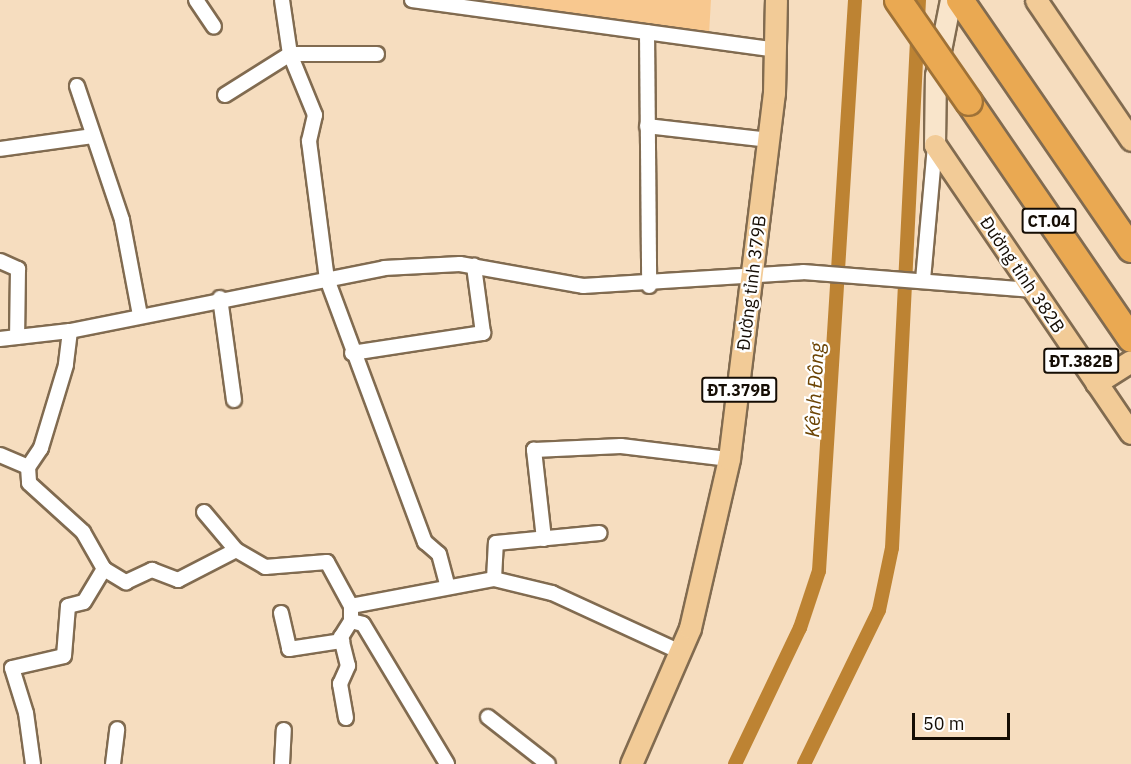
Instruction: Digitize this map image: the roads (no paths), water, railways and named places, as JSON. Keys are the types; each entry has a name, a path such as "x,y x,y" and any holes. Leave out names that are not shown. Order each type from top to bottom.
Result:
{"highway":[{"name":"CT.04","path":"898,0 1131,339"},
{"name":"CT.04","path":"960,0 1131,249"},
{"path":"1105,212 1131,239"}],"main road":[{"name":"Đường tỉnh 379B","path":"631,764 680,652 729,459 754,275 769,140 776,50 776,0"},
{"path":"935,145 936,76 951,0"},
{"path":"1036,0 1131,140"},
{"name":"Đường tỉnh 382B","path":"935,145 1030,290 1131,433"},
{"path":"1096,383 1131,361"}],"street":[{"path":"196,0 214,27"},
{"path":"282,0 290,54 315,116 309,141 327,279 352,353 425,542 439,554 447,584"},
{"path":"412,0 776,50"},
{"path":"647,32 649,286"},
{"path":"225,95 290,54 377,54"},
{"path":"76,86 122,220 141,315"},
{"path":"647,126 769,140"},
{"path":"0,149 93,136"},
{"path":"920,279 935,145"},
{"path":"0,261 18,269 17,338"},
{"path":"352,353 483,333 474,266"},
{"path":"0,339 70,331 220,298 384,268 474,266 583,286 649,286 803,272 853,273 1030,290"},
{"path":"220,298 234,400"},
{"path":"70,331 66,365 41,448 28,467 29,483 83,532 104,569 126,582 152,570 178,580 236,550"},
{"path":"544,539 534,450 621,446 729,459"},
{"path":"0,455 28,467"},
{"path":"204,512 236,550 265,567 327,562 351,606 351,621"},
{"path":"494,579 496,543 600,533"},
{"path":"33,764 26,713 12,668 64,656 68,606 84,602 104,569"},
{"path":"351,606 447,584 494,579 552,593 680,652"},
{"path":"281,613 289,649 342,641"},
{"path":"346,718 340,684 348,666 342,641 344,626 351,621 363,624 447,764"},
{"path":"488,717 548,764"},
{"path":"113,764 117,729"},
{"path":"282,764 284,730"}],"waterway":[{"name":"Kênh Đông","path":"735,764 800,628 819,571 855,0"},
{"path":"804,764 879,610 892,548 919,0"}]}
